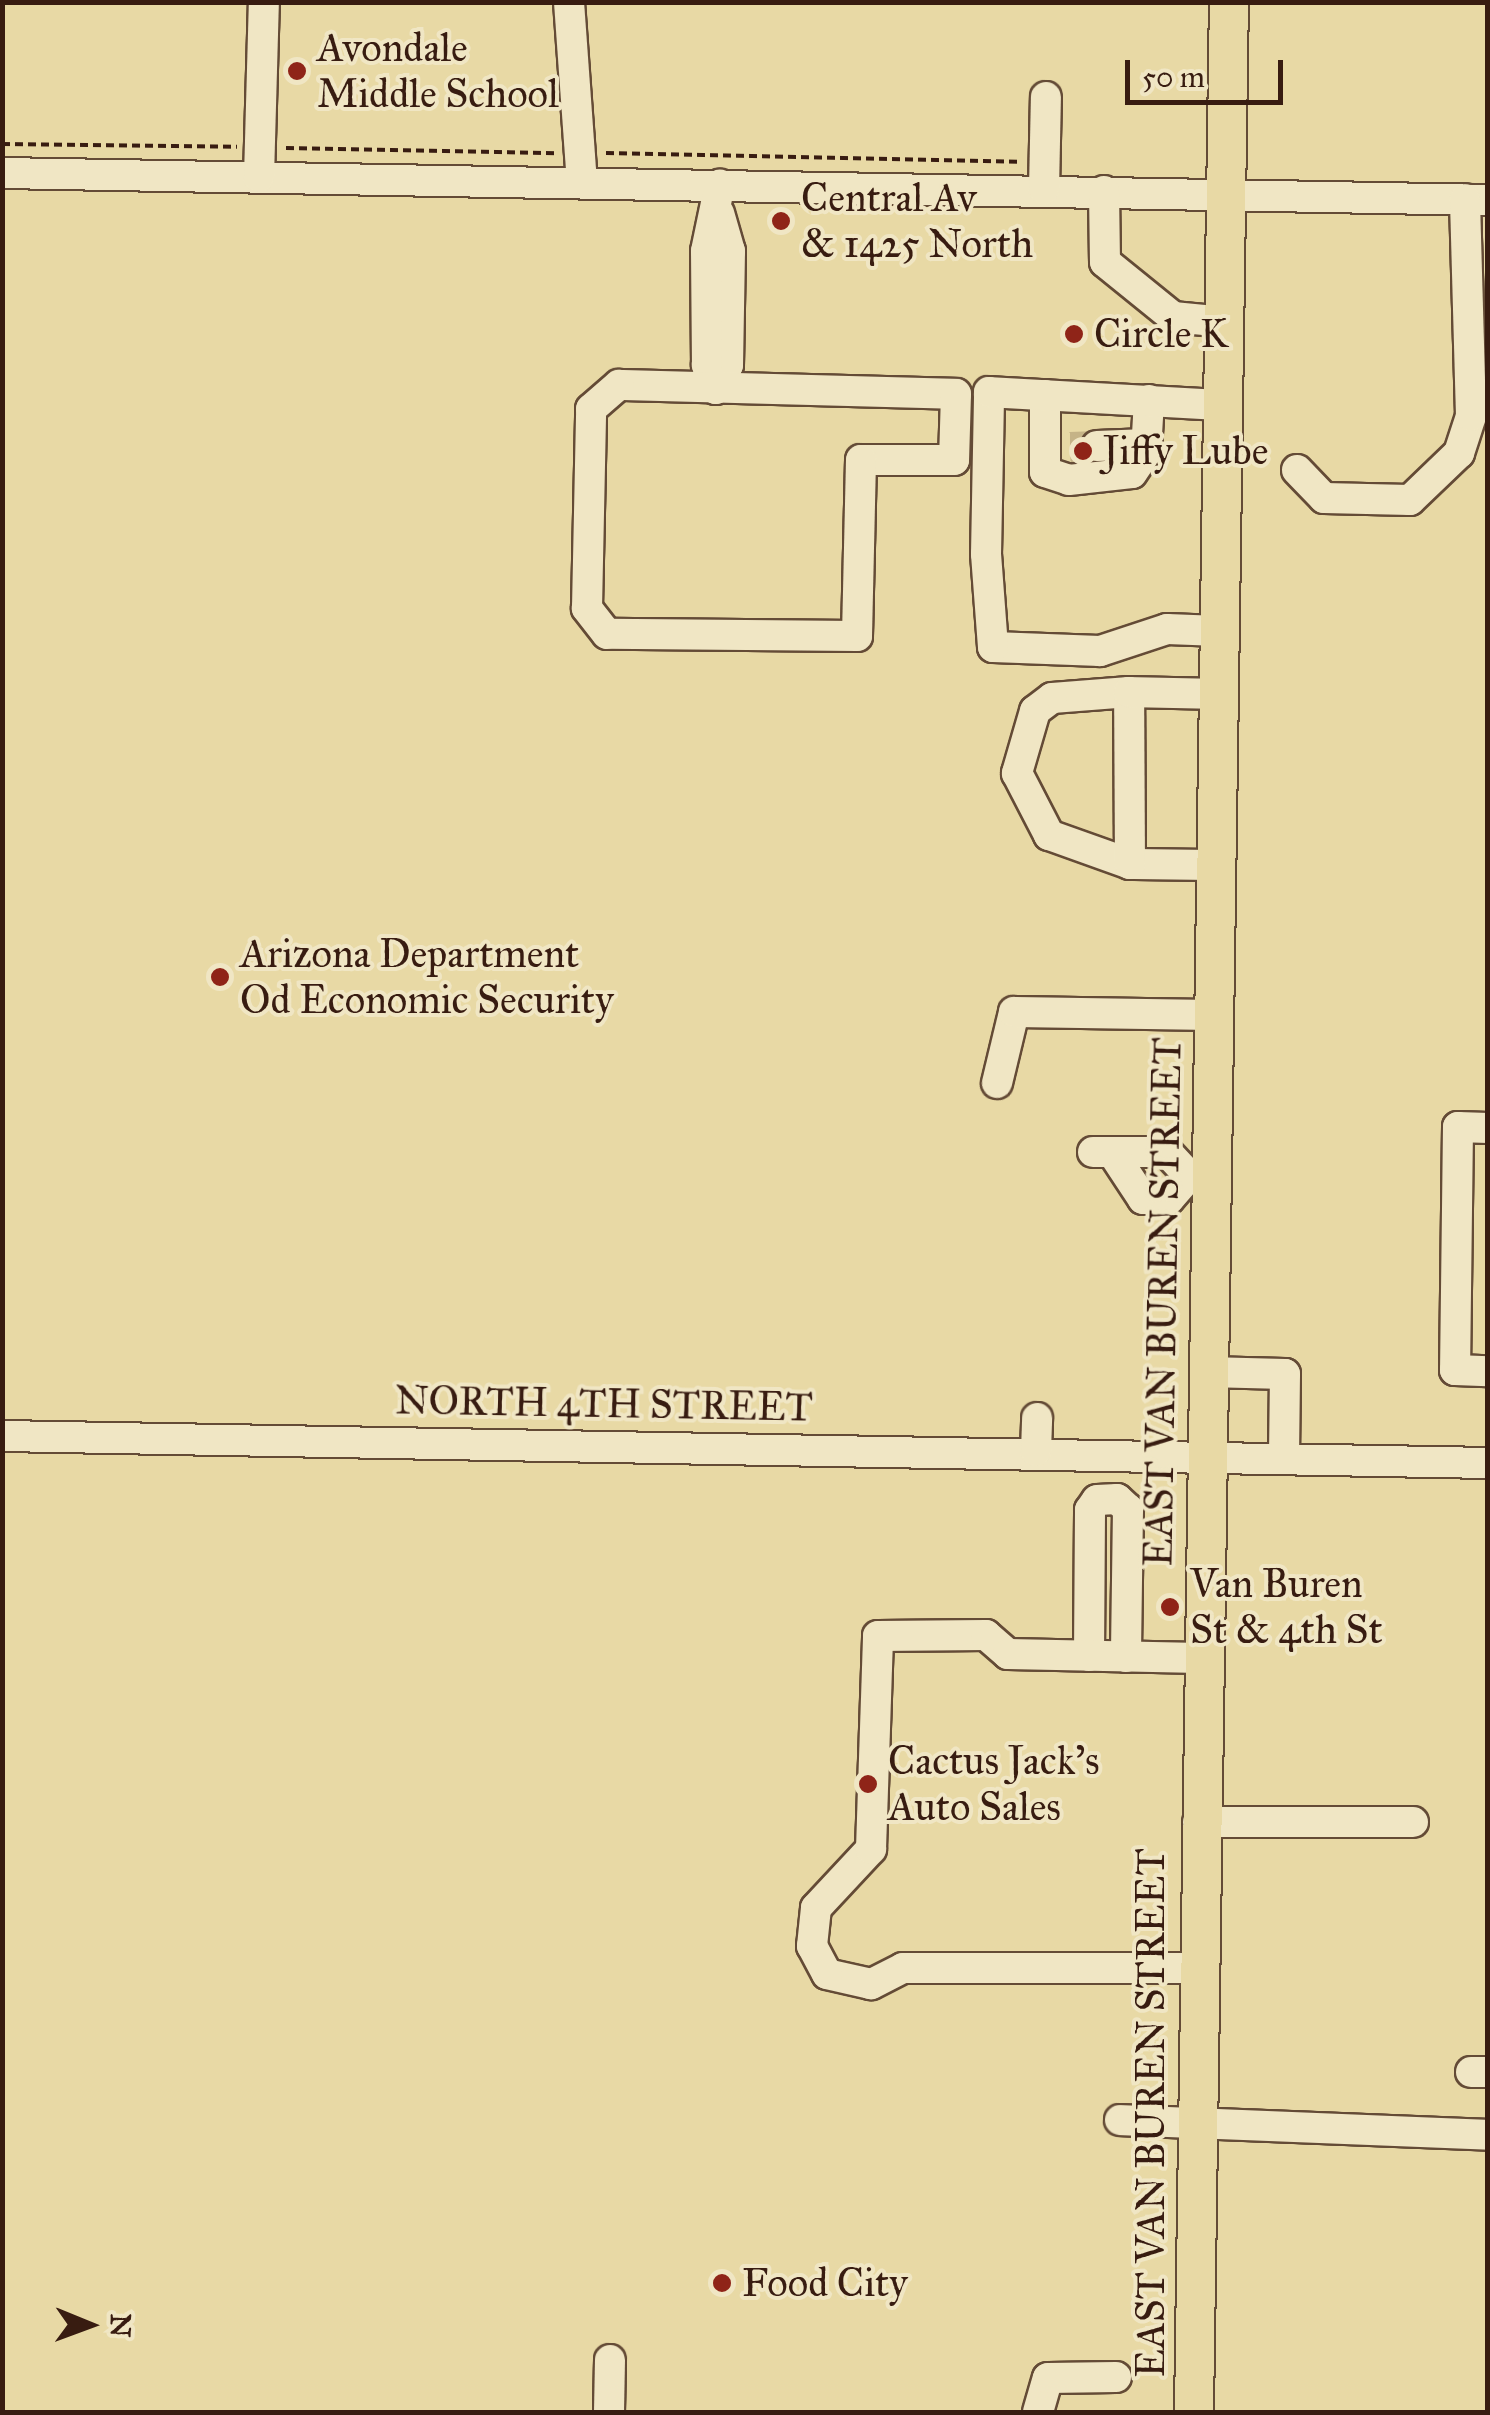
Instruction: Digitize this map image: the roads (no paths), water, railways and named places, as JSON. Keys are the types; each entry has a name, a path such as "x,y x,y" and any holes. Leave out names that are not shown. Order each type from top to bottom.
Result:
{"main road":[{"name":"EAST VAN BUREN STREET","path":"1194,2412 1198,1822 1207,1372 1200,1176 1213,1015 1230,2"}],"street":[{"path":"260,162 264,2"},
{"path":"569,2 581,168"},
{"path":"1044,176 1046,97"},
{"path":"2,173 260,162 581,168 719,198 1044,176 1104,190 1476,200 1468,264 1469,434 1445,473 1410,500 1324,498 1297,470"},
{"path":"1104,190 1105,262 1173,318 1225,322"},
{"path":"716,389 707,365 706,252 719,198"},
{"path":"619,386 716,389 956,394 954,460 861,460 857,636 607,634 587,608 590,410 619,386"},
{"path":"1219,631 1167,629 1068,653 988,643 990,392 1223,406"},
{"path":"1045,395 1069,447"},
{"path":"1069,447 1052,479 1103,481 1132,474 1147,444 1149,400"},
{"path":"1069,447 1147,444"},
{"path":"1215,865 1130,864 1048,835 1017,773 1023,734 1043,704 1128,692 1218,694"},
{"path":"1128,692 1130,864"},
{"path":"997,1083 1014,1012 1213,1015"},
{"path":"1488,1128 1458,1128 1455,1370 1488,1371"},
{"path":"1103,1152 1167,1152 1200,1176 1168,1199 1143,1199 1103,1152"},
{"path":"1207,1372 1285,1374 1284,1457"},
{"path":"1036,1451 1037,1418"},
{"name":"NORTH 4TH STREET","path":"2,1436 599,1428 791,1431 1036,1451 1488,1463"},
{"path":"1089,1656 1090,1510 1097,1500 1117,1499 1128,1509 1126,1657"},
{"path":"1197,1968 903,1968 871,1984 846,1982 816,1962 816,1908 871,1849 878,1636 986,1634 1008,1654 1201,1658"},
{"path":"1198,1822 1413,1822"},
{"path":"1120,2120 1488,2135"},
{"path":"609,2412 610,2360"},
{"path":"1038,2412 1048,2378 1116,2377"}],"tunnel":[{"path":"1070,447 1097,446"}],"place":[{"name":"Avondale Middle School","path":"297,71"},
{"name":"Central Av & 1425 North","path":"781,221"},
{"name":"Circle K","path":"1074,334"},
{"name":"Jiffy Lube","path":"1083,451"},
{"name":"Arizona Department Od Economic Security","path":"220,977"},
{"name":"Van Buren St & 4th St","path":"1170,1607"},
{"name":"Cactus Jack's Auto Sales","path":"868,1784"},
{"name":"Food City","path":"722,2283"}]}
